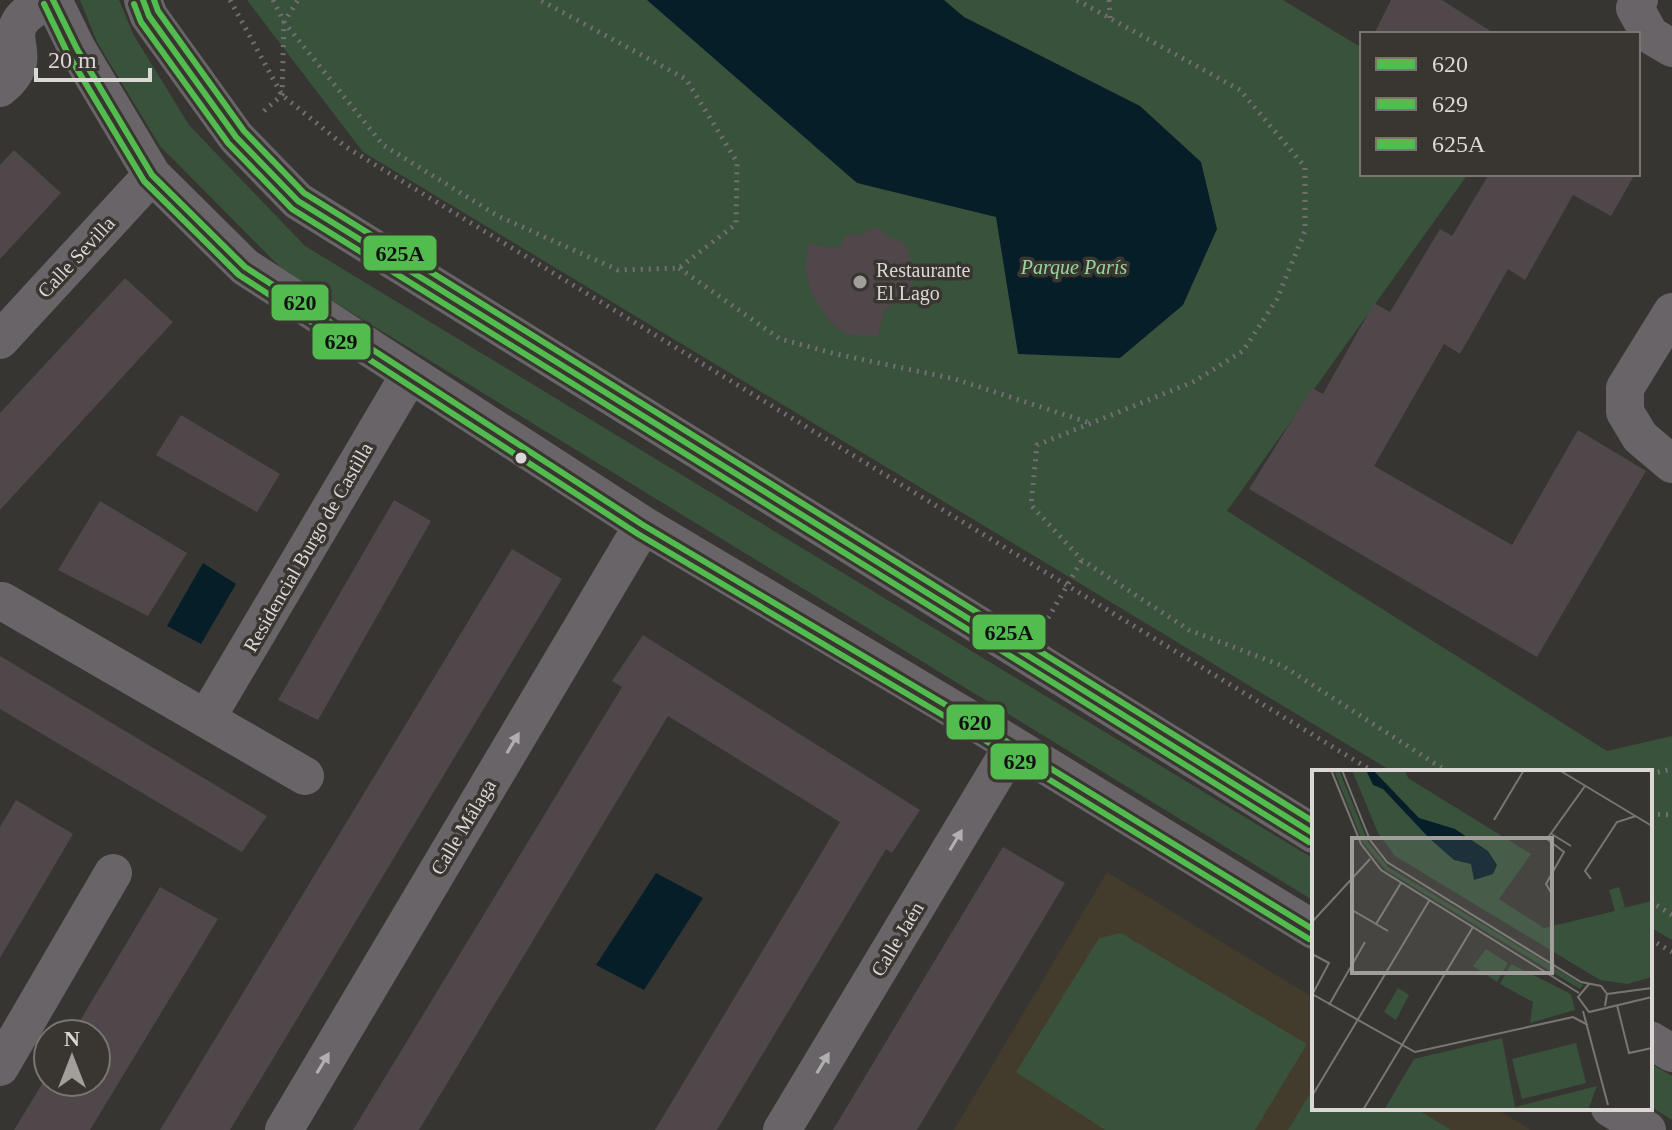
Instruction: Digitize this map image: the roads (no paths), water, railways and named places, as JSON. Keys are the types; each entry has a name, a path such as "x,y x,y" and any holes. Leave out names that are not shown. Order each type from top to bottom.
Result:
{"street":[{"path":"0,88 13,78 19,65 16,31 22,18 51,0 152,175 245,267 643,525 1312,929"},
{"path":"143,0 149,16 236,137 298,201 1312,833"},
{"path":"1639,0 1635,8 1650,35 1672,48"},
{"name":"Calle Sevilla","path":"0,340 152,175"},
{"path":"1672,312 1625,388 1625,412 1640,437 1672,464"},
{"name":"Residencial Burgo de Castilla","path":"206,719 410,374"},
{"name":"Calle Málaga","path":"284,1130 643,525"},
{"path":"2,601 305,776"},
{"name":"Calle Jaén","path":"782,1130 1012,747"},
{"path":"0,1067 113,873"},
{"path":"1652,1041 1672,1053"},
{"path":"1613,1110 1647,1130"}],"water":[{"path":"647,0 944,0 964,17 1140,106 1201,162 1217,229 1183,305 1120,358 1018,354 996,217 857,183"},
{"path":"203,563 236,584 201,644 167,626"},
{"path":"656,873 703,898 644,990 596,965"}],"place":[{"name":"Restaurante El Lago","path":"860,282"}],"park label":[{"name":"Parque París","path":"1074,267"}]}
